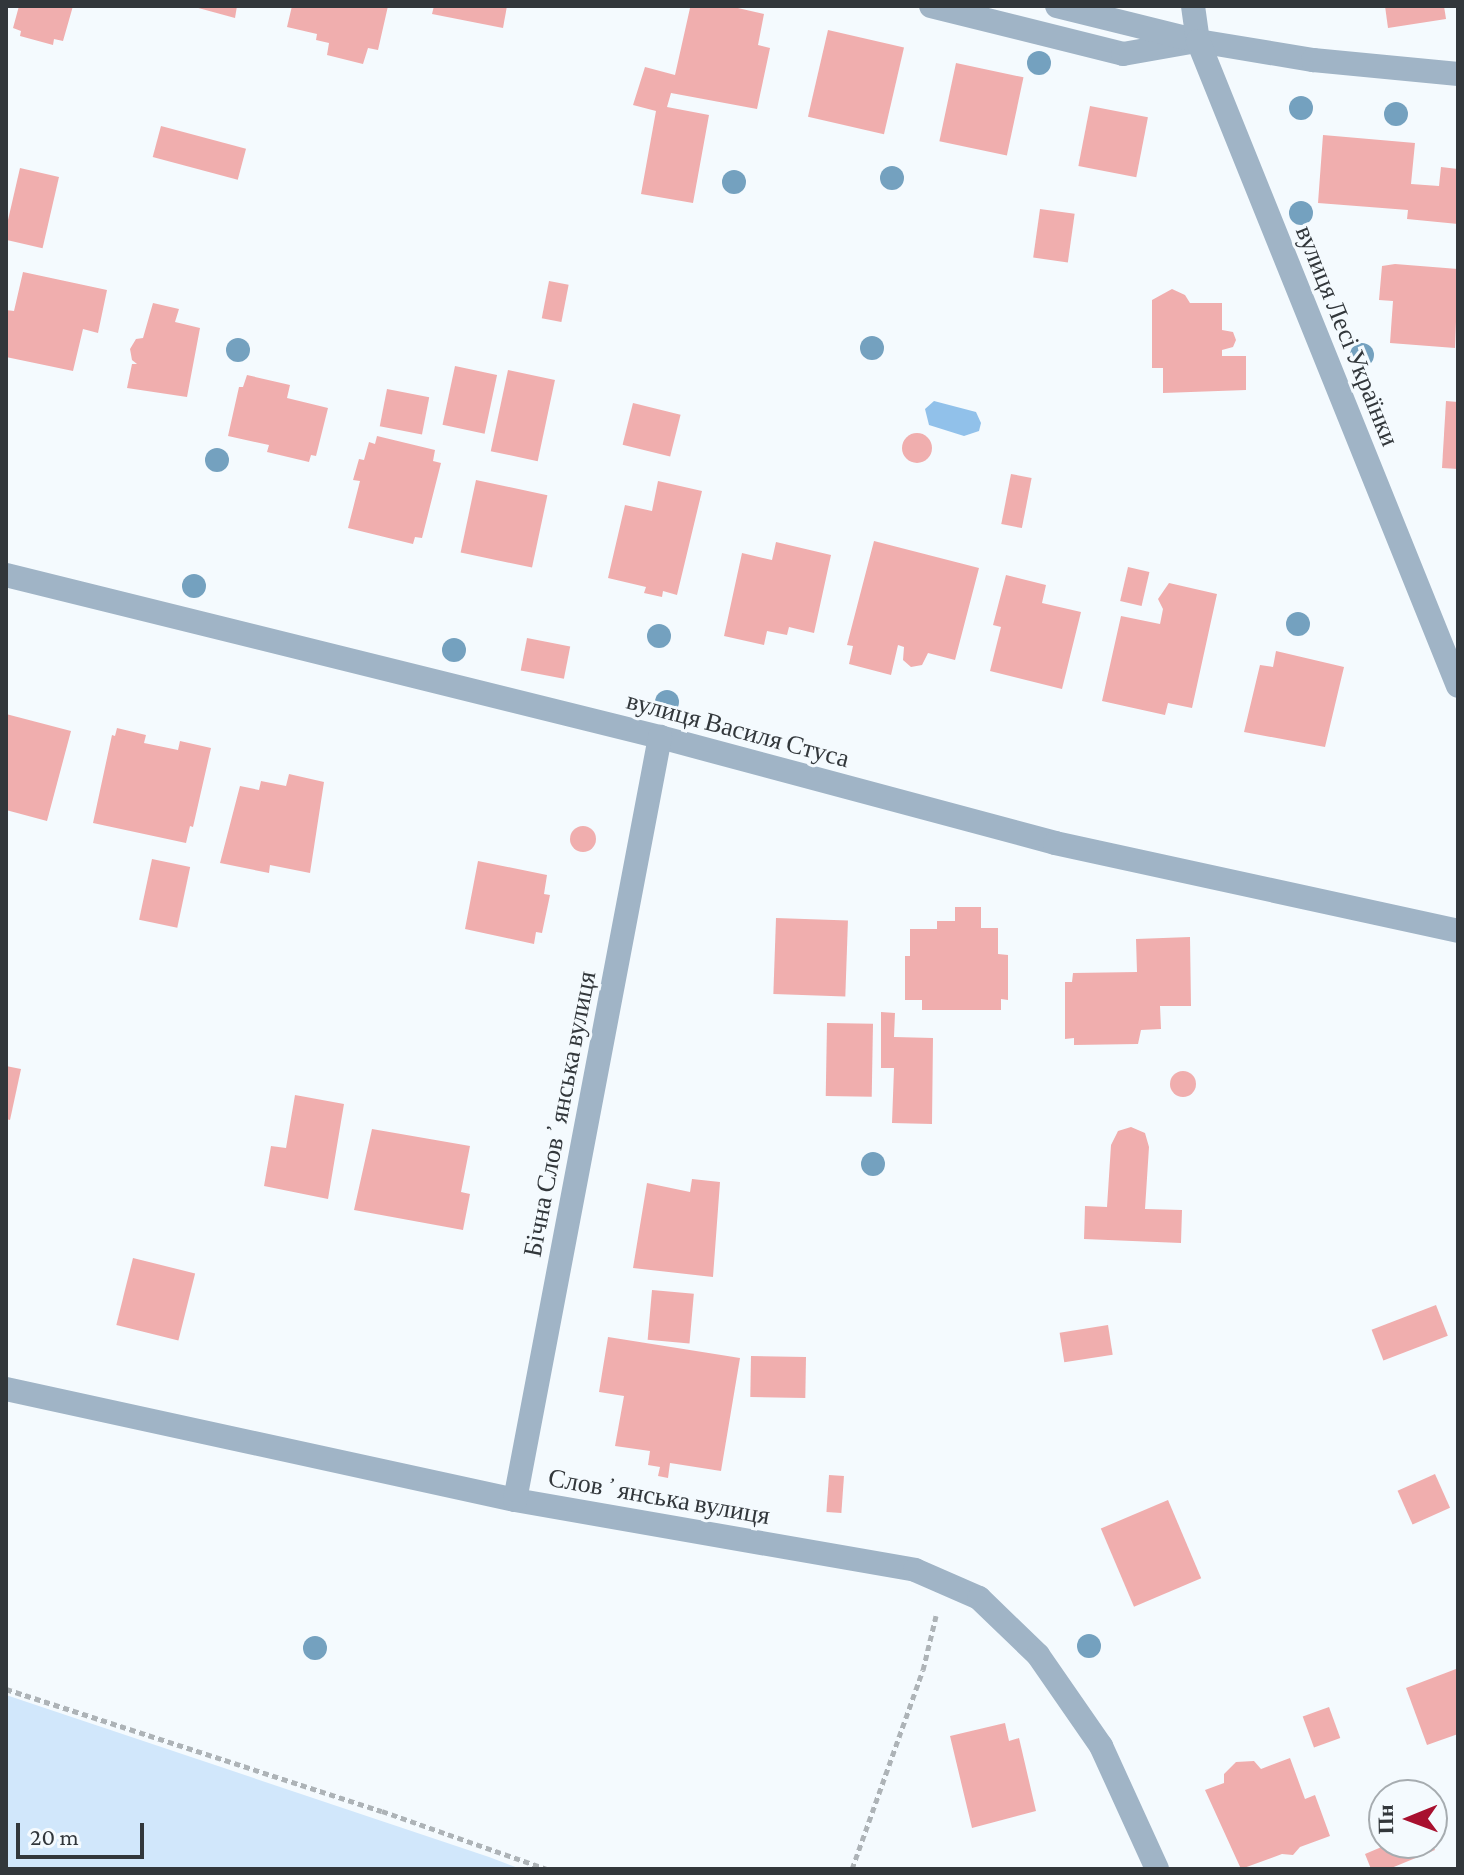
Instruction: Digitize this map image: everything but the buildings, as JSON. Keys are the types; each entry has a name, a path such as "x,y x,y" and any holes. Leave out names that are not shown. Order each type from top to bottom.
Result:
{"street":[{"path":"931,6 1123,54 1198,41"},
{"path":"1057,6 1198,41 1313,60 1458,74"},
{"name":"вулиця Лесі Українки","path":"1193,6 1198,41 1458,686"},
{"name":"вулиця Василя Стуса","path":"6,575 660,737 1055,843 1458,931"},
{"name":"Бічна Словʼянська вулиця","path":"515,1500 660,737"},
{"name":"Словʼянська вулиця","path":"6,1389 515,1500 915,1570 979,1598 1038,1655 1101,1746 1157,1869"}],"path":[{"path":"852,1869 923,1670 944,1583"},
{"path":"6,1689 382,1811 547,1869"}],"shaded area":[{"path":"6,1695 489,1857 521,1869 6,1869"}],"water":[{"path":"934,401 976,412 981,423 979,431 964,436 929,425 925,409"}]}
